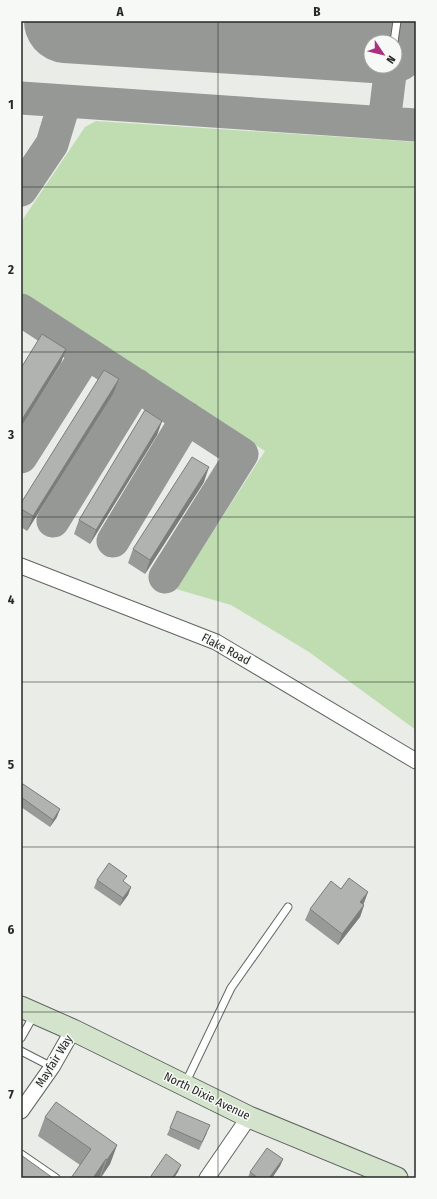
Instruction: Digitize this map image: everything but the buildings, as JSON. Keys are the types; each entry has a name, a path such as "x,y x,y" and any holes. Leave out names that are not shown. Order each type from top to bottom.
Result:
{"street":[{"name":"Flake Road","path":"21,566 216,642 416,761"},
{"name":"North Dixie Avenue","path":"28,1010 73,1030 249,1117 397,1178"},
{"name":"Mayfair Way","path":"21,1111 52,1067 73,1030"},
{"path":"207,1178 249,1117"}],"lane":[{"path":"395,34 397,21"},
{"path":"184,1085 231,988 288,907"},
{"path":"21,1038 28,1010"},
{"path":"21,1051 52,1067"},
{"path":"21,1154 56,1178"}],"green space":[{"path":"96,121 416,142 416,730 309,652 231,605 176,589 265,451 21,294 21,222 85,127"}],"taxiway":[{"path":"384,123 390,74"},
{"path":"21,98 416,125"},
{"path":"21,190 52,144 65,101"},
{"path":"21,310 242,454 165,577"},
{"path":"21,457 87,353"},
{"path":"53,521 137,385"},
{"path":"113,541 187,418"}],"runway":[{"path":"66,21 363,40"}]}
